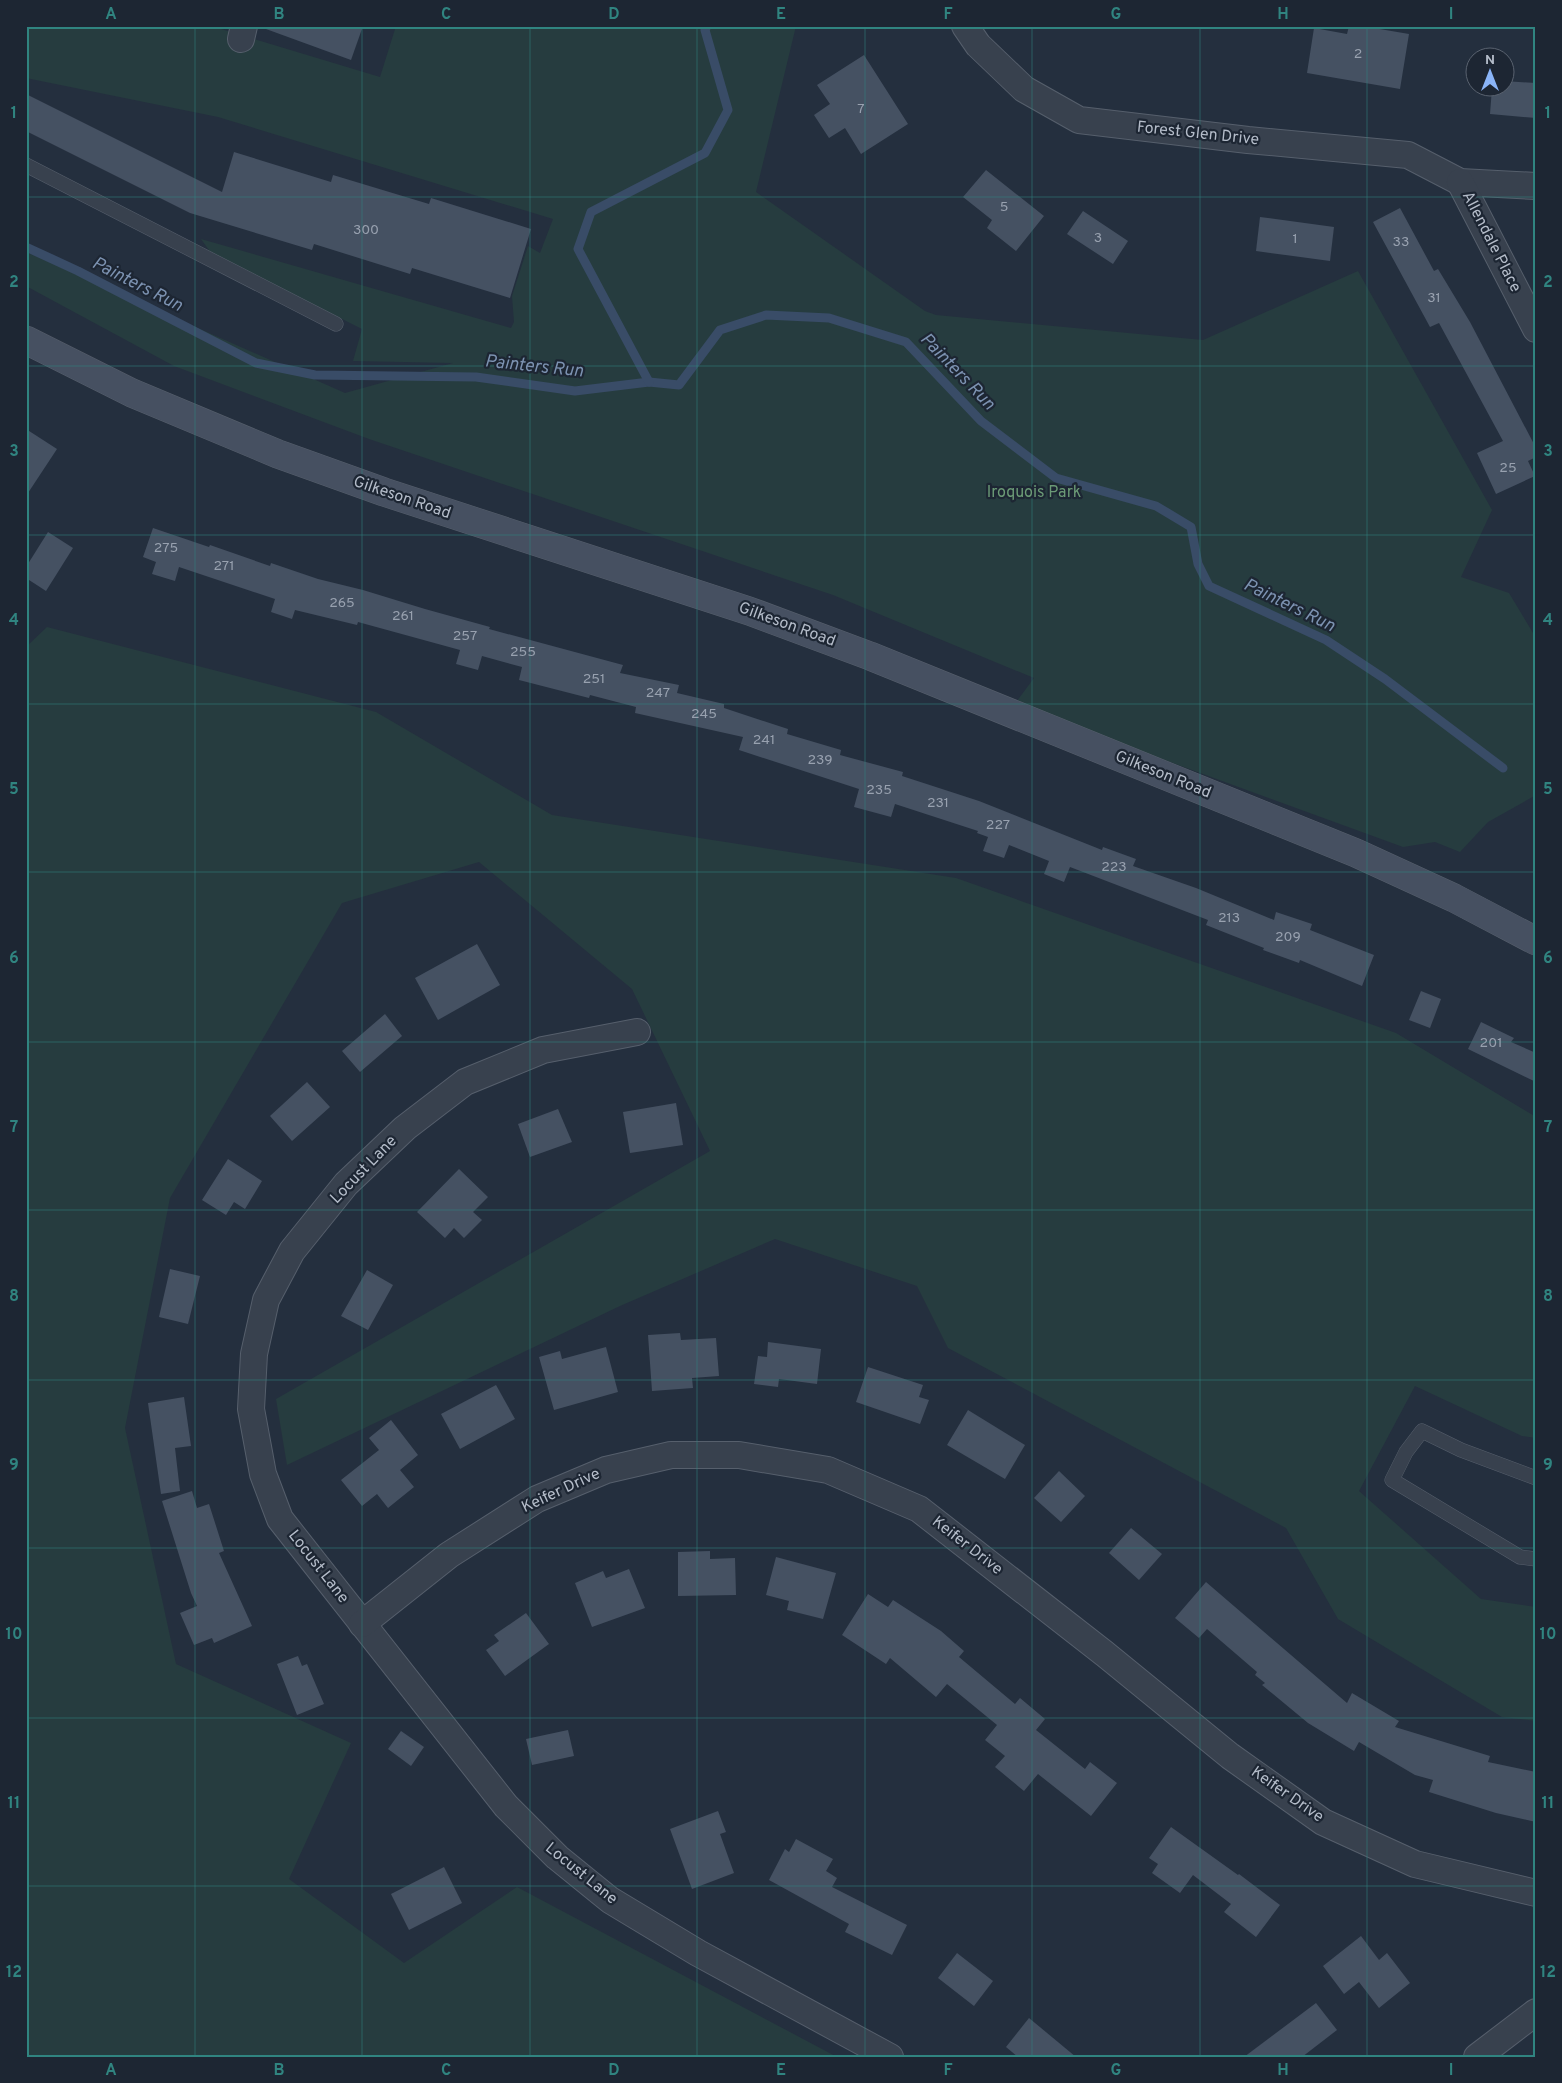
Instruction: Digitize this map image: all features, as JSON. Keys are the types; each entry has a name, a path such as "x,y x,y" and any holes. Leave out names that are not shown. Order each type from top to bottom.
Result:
{"street":[{"name":"Forest Glen Drive","path":"965,26 978,45 1024,89 1079,120 1248,140 1408,155 1460,182"},
{"path":"1460,182 1536,186"},
{"name":"Allendale Place","path":"1460,182 1536,329"},
{"name":"Gilkeson Road","path":"26,340 132,393 278,454 384,492 749,611 870,656 1356,853 1454,898 1536,941"},
{"name":"Locust Lane","path":"637,1032 543,1050 465,1082 404,1128 346,1184 292,1251 266,1300 254,1354 251,1410 263,1474 280,1519 506,1806 558,1857 610,1900 682,1943 890,2057"},
{"name":"Keifer Drive","path":"362,1624 449,1555 529,1504 606,1470 671,1455 739,1455 828,1470 919,1509 1105,1654 1230,1756 1323,1822 1415,1864 1536,1893"},
{"path":"1476,2057 1536,2012"}],"lane":[{"path":"26,165 336,324"},
{"path":"1536,1478 1461,1450 1422,1431 1406,1452 1392,1480 1520,1556 1536,1559"}],"green space":[{"name":"Iroquois Park","path":"26,26 211,26 380,77 396,26 796,26 756,192 925,311 936,315 1203,340 1358,271 1492,510 1461,577 1509,593 1536,638 1536,795 1488,822 1460,852 1435,842 1403,847 1014,705 1034,678 833,595 369,439 174,366 26,286 26,252 345,393 453,363 353,361 362,329 211,253 201,239 511,328 514,322 512,296 528,246 540,253 553,219 218,117 26,78"},
{"path":"47,627 376,712 552,815 956,878 1396,1033 1536,1117 1536,1438 1522,1436 1415,1386 1359,1491 1481,1599 1536,1607 1536,1721 1502,1717 1338,1619 1286,1528 948,1348 917,1286 775,1239 620,1306 287,1465 276,1399 710,1151 632,989 479,862 342,903 170,1198 125,1428 176,1664 351,1743 289,1879 404,1963 517,1887 837,2057 26,2057 26,647"}],"building":[{"path":"267,26 363,26 351,60 266,29"},
{"path":"1349,26 1362,26 1409,34 1400,89 1307,73 1314,28 1347,34"},
{"path":"864,55 908,124 861,154 845,128 829,138 814,115 830,104 817,85"},
{"path":"1514,82 1536,83 1536,118 1490,114 1491,98 1514,98"},
{"path":"26,94 222,192 234,152 331,182 333,175 429,204 431,198 531,229 510,298 412,268 410,274 314,244 312,250 190,213 26,131"},
{"path":"986,170 1044,216 1016,251 987,228 992,220 963,197"},
{"path":"1400,208 1434,271 1438,269 1470,322 1536,448 1536,457 1528,461 1535,476 1496,494 1477,453 1503,441 1439,323 1430,327 1373,222"},
{"path":"1083,211 1128,241 1113,264 1067,234"},
{"path":"1260,217 1334,227 1330,261 1256,251"},
{"path":"26,429 57,449 26,496"},
{"path":"153,528 270,566 271,563 318,579 363,590 490,627 489,629 623,665 620,673 679,685 677,693 724,704 724,708 788,729 787,734 841,750 840,755 903,772 902,776 979,801 1102,850 1103,847 1136,859 1133,866 1196,888 1274,920 1276,912 1312,924 1310,930 1374,955 1362,986 1300,960 1299,963 1263,950 1264,948 1206,925 1208,920 1070,867 1064,882 1044,874 1049,861 1009,845 1004,858 983,851 988,837 977,833 978,831 895,804 891,817 854,807 859,789 739,750 743,737 635,713 636,707 590,695 589,698 519,680 522,667 482,656 478,670 456,664 460,650 358,622 357,625 295,610 292,619 271,612 275,599 179,567 175,581 152,574 156,562 143,557"},
{"path":"48,532 73,548 46,591 26,578 26,567"},
{"path":"477,944 500,985 438,1020 415,978"},
{"path":"1421,991 1441,999 1430,1028 1409,1020"},
{"path":"385,1014 402,1036 360,1072 342,1051"},
{"path":"1481,1022 1514,1038 1511,1042 1536,1053 1536,1082 1468,1049"},
{"path":"307,1082 330,1107 292,1141 270,1116"},
{"path":"676,1103 683,1145 630,1153 623,1112"},
{"path":"558,1109 572,1142 530,1157 518,1124"},
{"path":"228,1159 262,1181 245,1209 234,1202 226,1215 202,1200"},
{"path":"459,1169 488,1197 473,1212 482,1220 464,1238 454,1228 445,1238 417,1212"},
{"path":"170,1269 200,1276 188,1324 159,1317"},
{"path":"367,1270 393,1285 368,1330 341,1316"},
{"path":"680,1333 681,1340 716,1338 719,1376 692,1378 693,1388 652,1391 648,1335"},
{"path":"768,1342 821,1349 817,1384 779,1379 778,1387 754,1384 758,1356 767,1357"},
{"path":"606,1347 618,1392 554,1410 539,1357 560,1351 562,1359"},
{"path":"868,1367 923,1385 919,1397 929,1400 920,1424 856,1402"},
{"path":"496,1385 515,1419 460,1449 441,1414"},
{"path":"184,1397 191,1446 175,1448 180,1491 161,1494 148,1403"},
{"path":"968,1410 1025,1445 1005,1479 947,1445"},
{"path":"391,1420 418,1455 400,1470 414,1487 388,1508 377,1494 362,1506 341,1480 379,1450 369,1438"},
{"path":"1059,1471 1085,1496 1061,1522 1034,1498"},
{"path":"192,1491 197,1508 209,1504 224,1551 219,1553 252,1626 214,1643 212,1638 194,1645 180,1613 197,1606 191,1593 162,1501"},
{"path":"1131,1528 1162,1554 1139,1580 1109,1553"},
{"path":"710,1551 710,1559 735,1558 736,1595 678,1596 678,1552"},
{"path":"776,1557 836,1573 823,1619 787,1610 789,1601 766,1595"},
{"path":"629,1569 645,1608 592,1627 575,1583 603,1571 606,1578"},
{"path":"1206,1582 1347,1703 1352,1693 1399,1721 1395,1727 1490,1756 1488,1762 1536,1772 1536,1822 1496,1813 1429,1792 1433,1780 1415,1775 1359,1742 1354,1751 1308,1723 1262,1685 1265,1683 1255,1675 1257,1672 1207,1629 1199,1638 1175,1618"},
{"path":"868,1594 888,1607 893,1600 941,1631 964,1651 959,1657 1015,1704 1020,1698 1045,1719 1036,1730 1085,1769 1090,1762 1117,1783 1091,1816 1038,1774 1024,1791 995,1767 1005,1756 985,1740 997,1725 947,1684 936,1697 890,1658 886,1664 842,1635"},
{"path":"526,1613 549,1644 505,1676 486,1650 499,1641 494,1635"},
{"path":"298,1656 302,1666 307,1664 324,1704 297,1715 277,1664"},
{"path":"568,1730 574,1756 532,1765 526,1739"},
{"path":"401,1731 424,1747 411,1766 388,1749"},
{"path":"718,1811 726,1832 720,1834 734,1873 692,1889 670,1829"},
{"path":"1171,1827 1280,1905 1256,1937 1224,1912 1231,1904 1193,1875 1180,1893 1152,1873 1158,1864 1149,1858"},
{"path":"796,1839 833,1859 826,1871 837,1878 832,1887 907,1925 892,1955 845,1932 849,1924 769,1880 785,1849 789,1852"},
{"path":"444,1867 462,1903 409,1930 391,1894"},
{"path":"1361,1936 1379,1960 1387,1953 1410,1983 1379,2008 1359,1982 1344,1994 1323,1966"},
{"path":"957,1953 993,1981 974,2006 938,1978"},
{"path":"1316,2003 1337,2030 1302,2057 1244,2057"},
{"path":"1029,2018 1076,2057 1018,2057 1006,2047"}],"waterway":[{"path":"649,382 578,249 591,212 705,153 728,110 705,30 707,26"},
{"name":"Painters Run","path":"26,247 78,271 256,363 315,375 476,377 575,391 649,382 679,385 720,330 766,315 829,318 906,342 981,421 1056,478 1156,506 1191,527 1198,564 1209,586 1326,640 1385,679 1503,768"}]}
